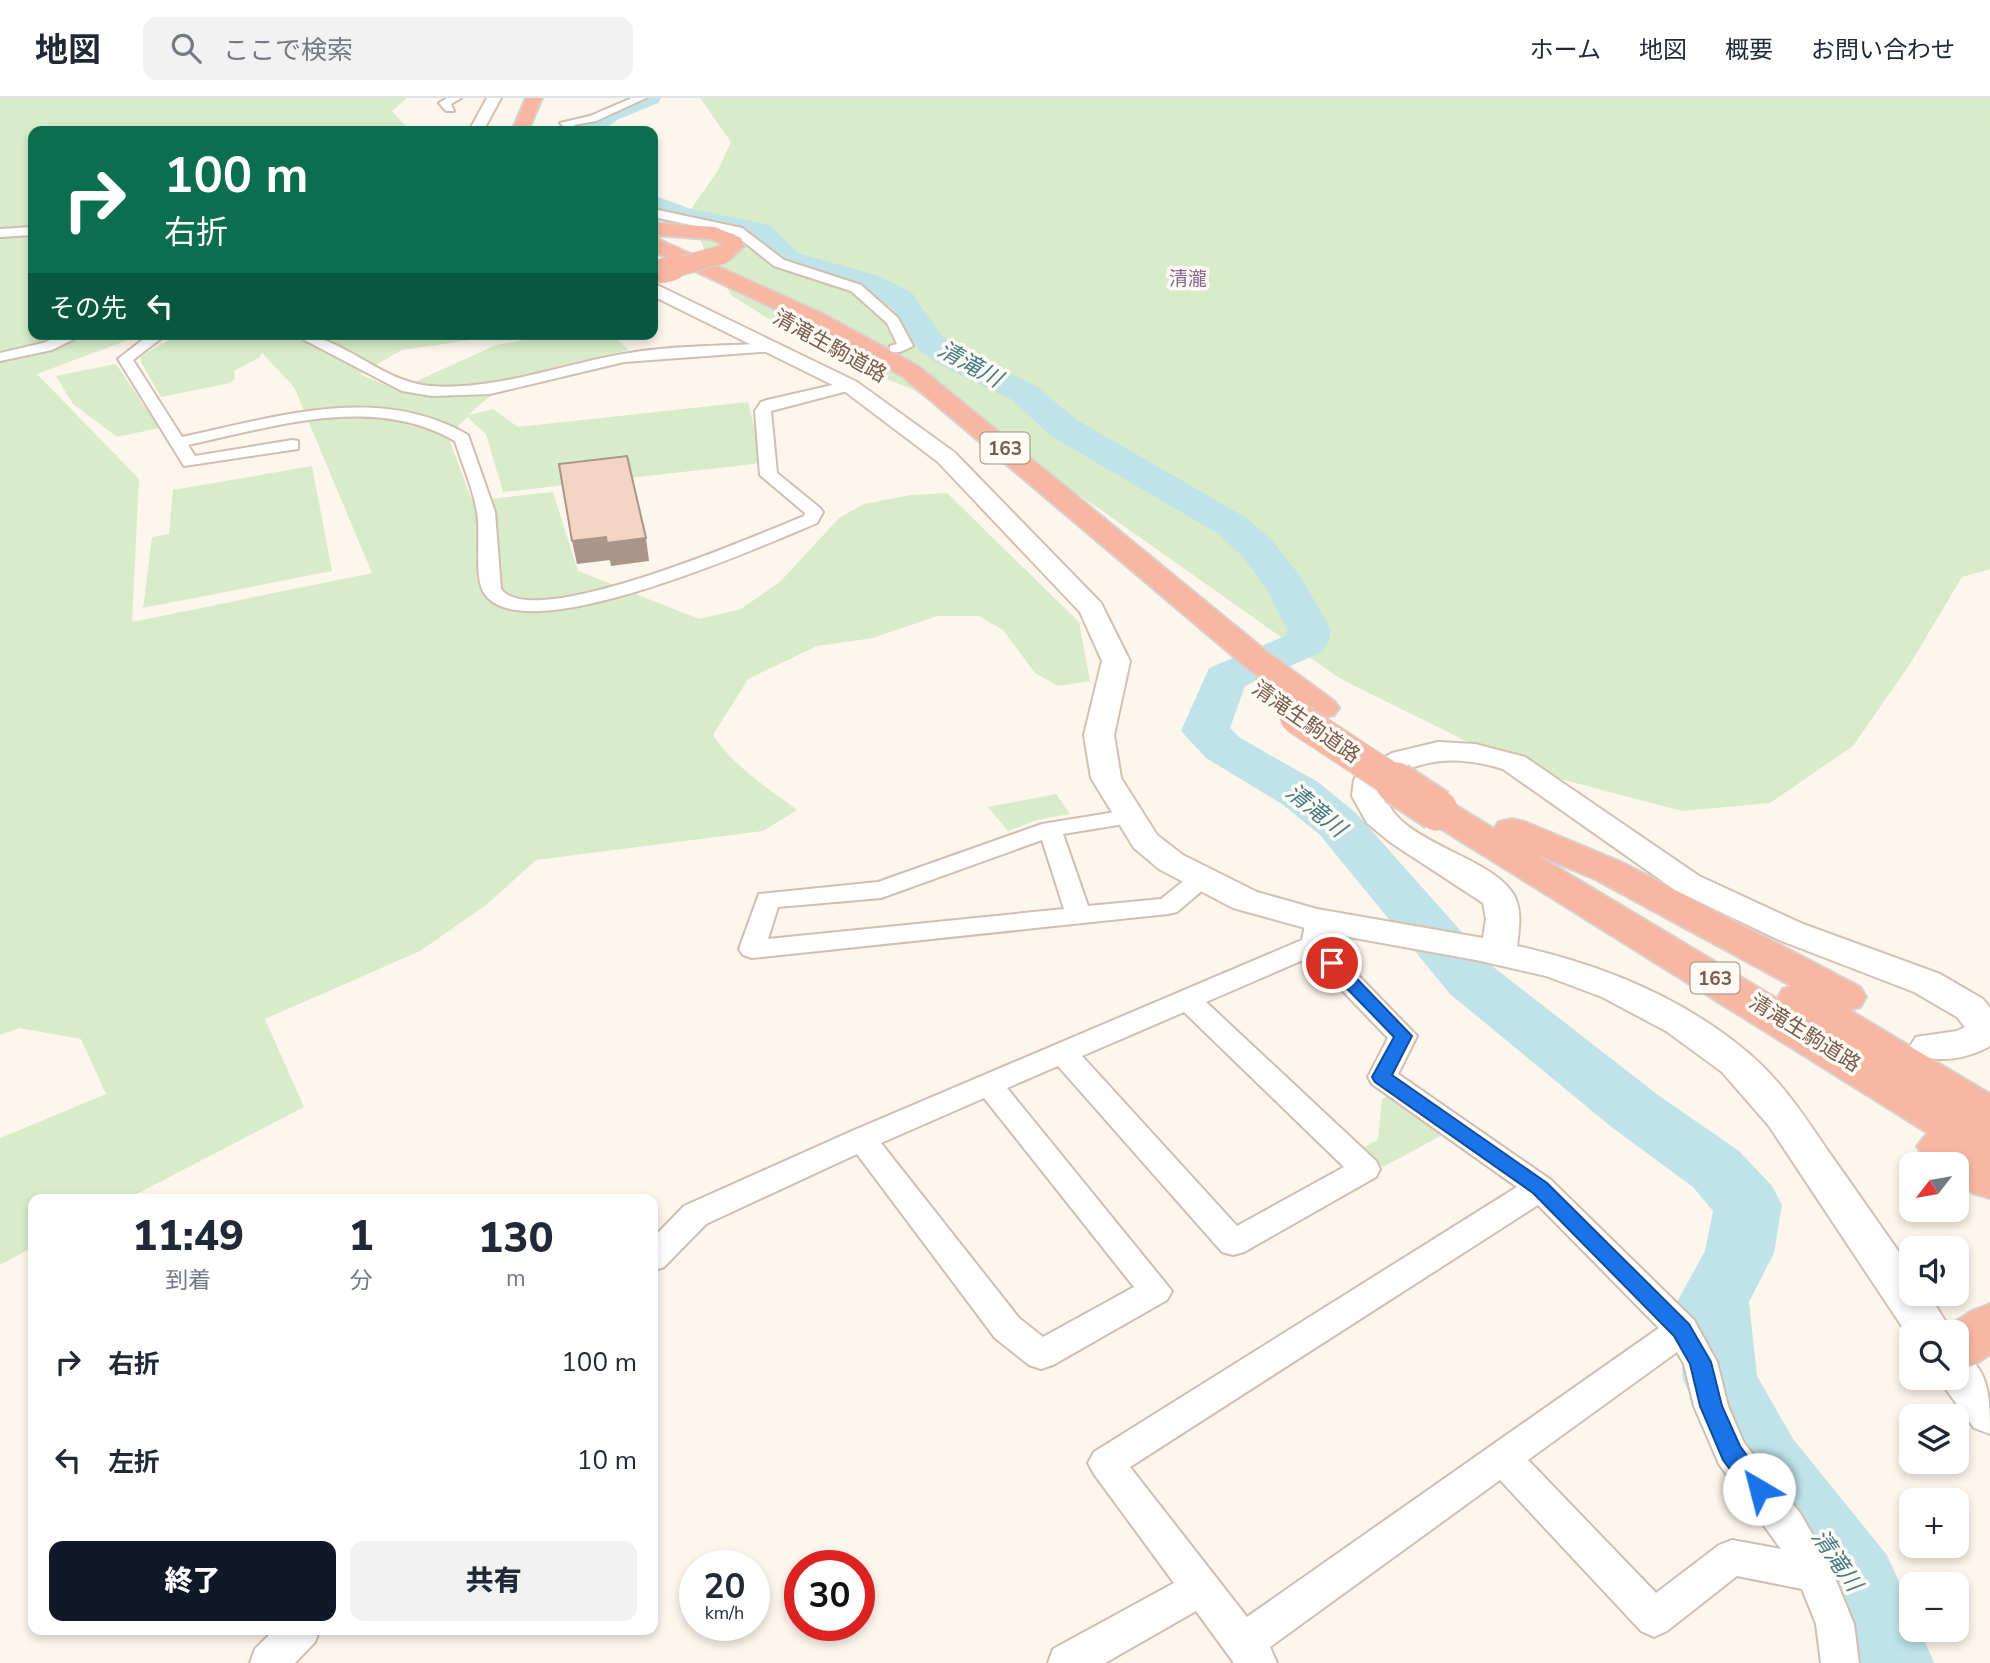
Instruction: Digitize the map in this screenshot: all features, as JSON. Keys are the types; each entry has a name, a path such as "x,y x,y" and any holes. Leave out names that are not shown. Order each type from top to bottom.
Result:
{"highway":[{"path":"521,126 534,98"},
{"path":"715,233 730,238 734,246 724,254 662,259 715,233"},
{"path":"662,259 895,349 996,419 1046,461 1080,511"},
{"name":"清滝生駒道路","path":"662,259 817,320 910,371 1246,651 1309,712"},
{"name":"清滝生駒道路","path":"662,259 869,363 991,455 1157,610"},
{"name":"清滝生駒道路","path":"1209,653 1309,712 1447,802 1598,907 1990,1149"},
{"name":"清滝生駒道路","path":"1447,802 1512,830 1990,1115"},
{"path":"1512,830 1609,871 1778,959 1990,1084"},
{"path":"1598,907 1690,977 1990,1180"},
{"path":"1969,1340 1990,1326"},
{"path":"1969,1355 1990,1353"}],"street":[{"path":"450,109 444,103 456,98"},
{"path":"479,126 494,98"},
{"path":"568,126 565,124 592,119 641,98"},
{"path":"658,214 738,231 779,263 856,288 893,321 906,346 895,349"},
{"path":"0,233 28,231"},
{"path":"662,259 776,347 850,386 946,457 1092,609 1116,661 1099,735 1106,778 1144,841 1171,862 1201,879 1315,932 1403,1036 1382,1077 1540,1188 1682,1330 1700,1362 1711,1406 1731,1453 1787,1525 1815,1574 1835,1625 1840,1663"},
{"path":"0,357 47,347 63,340"},
{"path":"152,340 125,359 180,442 190,462 292,445"},
{"path":"312,340 407,388 432,391 490,389 624,358 776,347"},
{"path":"180,442 309,415 372,411 393,412 450,430 462,438 486,512 491,589 499,600 517,607 541,608 592,598 706,562 811,519 814,512 769,475 763,411 767,405 850,386"},
{"path":"1487,951 1503,919 1499,900 1485,886 1401,835 1378,816 1368,796 1369,780 1387,765 1426,750 1485,753 1514,763 1687,883 1791,932 1927,983 1970,1008 1988,1032 1958,1046 1929,1046"},
{"path":"1128,817 1050,829 881,890 768,900 752,949 1168,906 1201,879"},
{"path":"1050,829 1079,916"},
{"path":"658,1253 695,1215 862,1139 1188,1000 1315,932 1356,927 1554,966 1615,988 1679,1022 1735,1062 1783,1116 1922,1320"},
{"path":"1063,1053 1233,1243 1365,1169 1188,1000"},
{"path":"862,1139 1007,1328 1041,1355 1156,1291 989,1085"},
{"path":"1540,1188 1106,1463 1251,1653 1503,1458 1682,1330"},
{"path":"1969,1386 1990,1414"},
{"path":"1503,1458 1654,1618 1732,1557 1815,1574"},
{"path":"1067,1663 1201,1588"},
{"path":"269,1663 295,1635"}],"green space":[{"path":"0,98 407,98 392,111 406,126 28,126 28,340 128,340 37,374 139,479 132,622 372,573 294,387 262,353 260,357 234,371 235,379 230,383 161,397 141,362 141,356 169,340 470,340 402,350 360,374 397,390 496,345 524,340 618,340 629,350 543,371 523,379 485,400 469,415 493,409 518,427 748,402 762,459 754,464 503,492 486,434 467,417 448,436 472,501 553,492 578,571 699,619 741,609 781,581 839,518 864,504 911,495 947,493 1079,622 1090,681 1058,686 1035,673 1003,630 979,616 937,616 873,638 817,646 748,679 713,735 741,767 797,810 763,831 536,860 486,905 420,951 265,1019 304,1107 137,1194 28,1194 28,1250 0,1265 0,1138 106,1094 81,1039 19,1028 0,1035"},
{"path":"700,98 1990,98 1990,569 1962,577 1910,664 1853,746 1770,803 1682,811 1522,769 1339,678 1097,507 912,389 832,358 732,296 705,251 689,212 717,172 731,142"},
{"path":"116,364 159,428 117,437 73,404 56,376"},
{"path":"312,466 332,571 143,608 152,537 169,534 173,490"},
{"path":"1056,794 1070,814 1037,820 1008,831 988,807"},
{"path":"1390,1094 1444,1134 1383,1167 1362,1148 1378,1140 1382,1099"}],"building":[{"path":"627,456 646,538 607,543 606,537 572,541 559,464"}],"waterway":[{"name":"清滝川","path":"595,126 609,115 650,98"},
{"name":"清滝川","path":"658,205 684,216 760,231 788,259 868,282 901,300 929,342 950,357 1024,393 1064,428 1231,525 1257,548 1285,585 1309,629 1306,643 1225,678 1205,731 1223,748 1300,793 1338,824 1471,980 1636,1112 1716,1169 1748,1205 1739,1253 1713,1302 1720,1380 1765,1464 1858,1583 1891,1663"}],"district":[{"name":"清瀧","path":"1188,278"}],"route":[{"path":"1332,963 1403,1036 1382,1077 1540,1188 1682,1330 1700,1362 1711,1406 1731,1453 1759,1489"}]}
